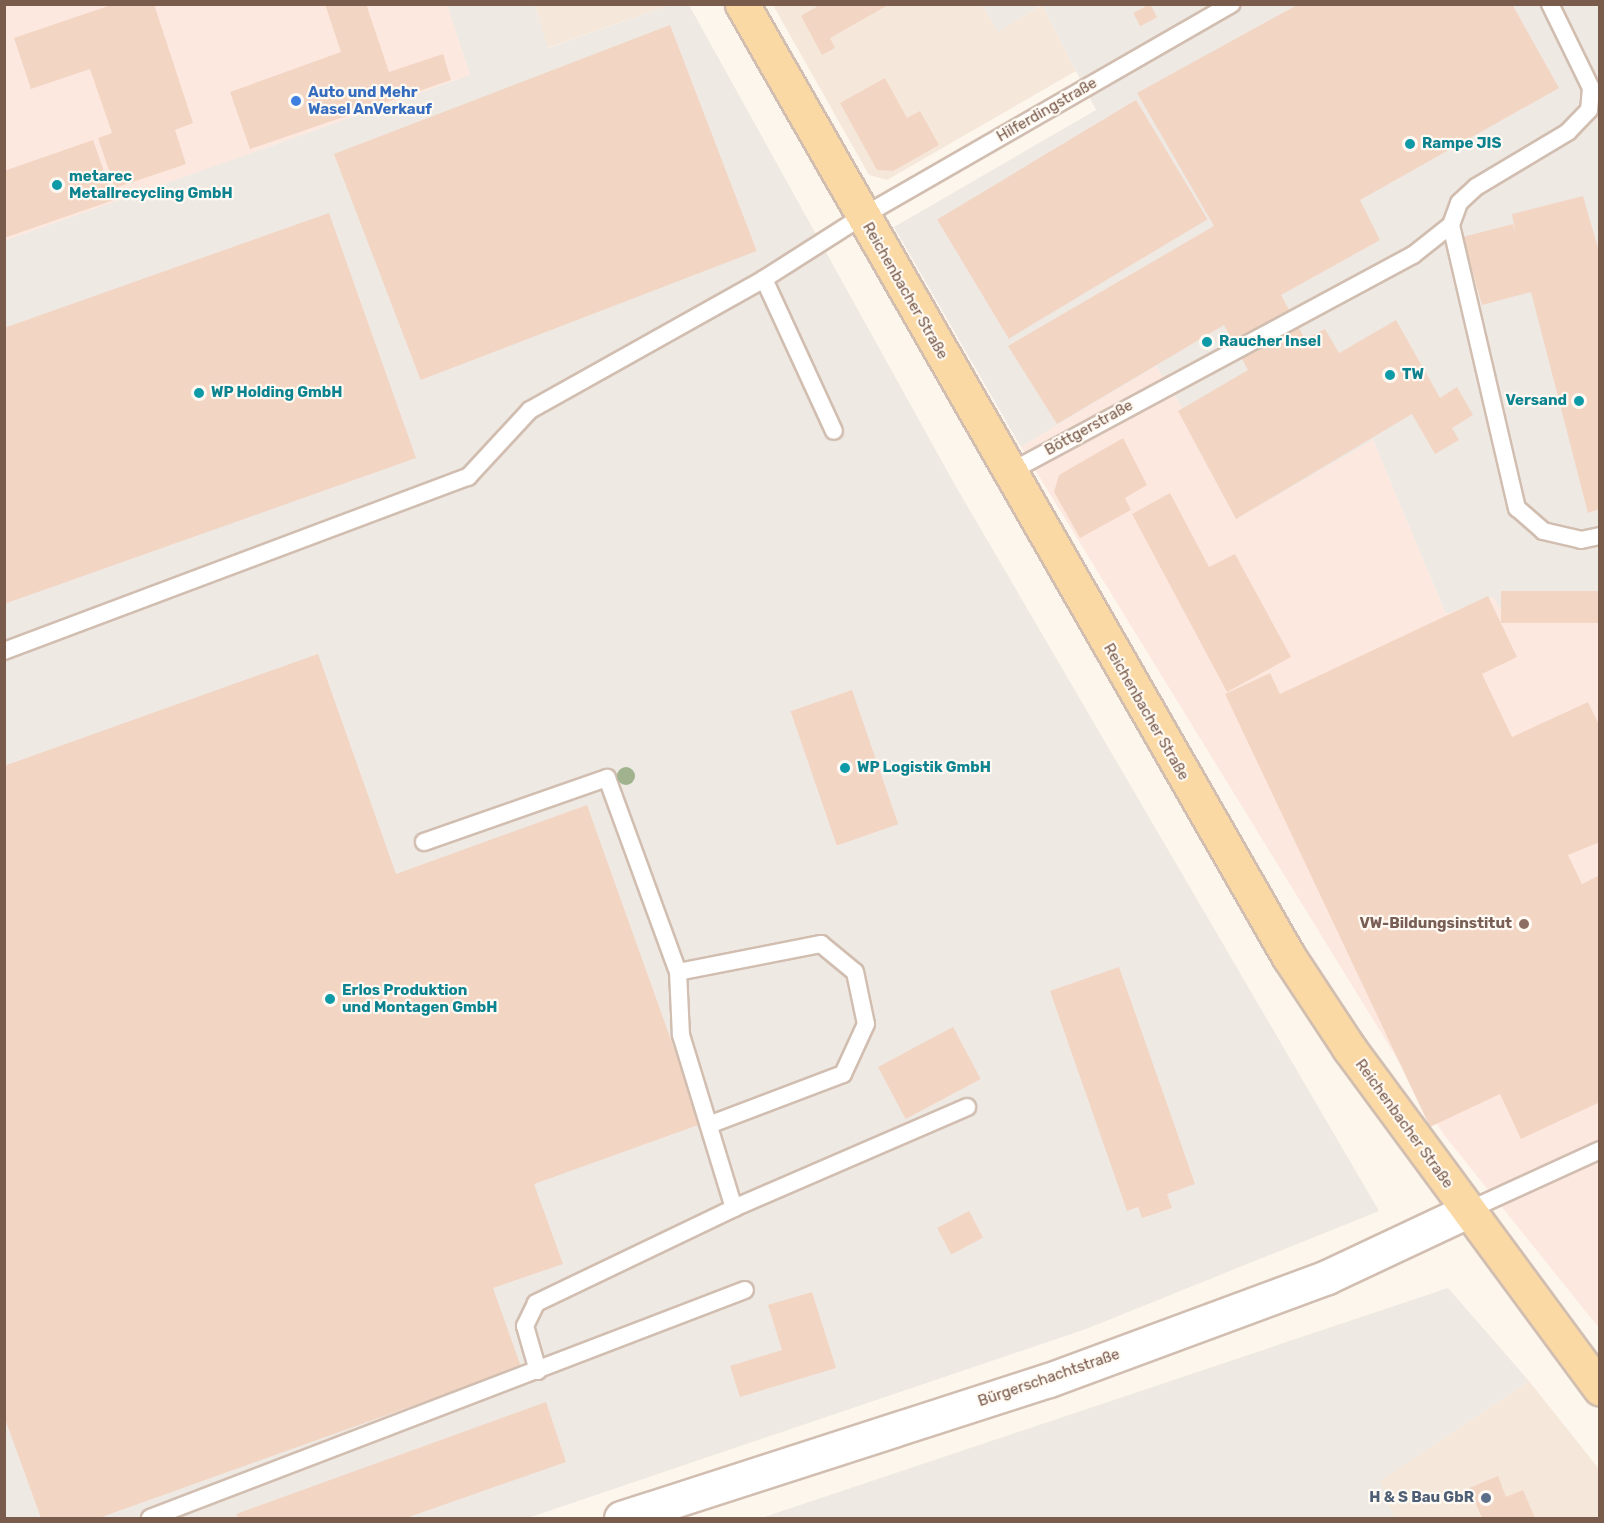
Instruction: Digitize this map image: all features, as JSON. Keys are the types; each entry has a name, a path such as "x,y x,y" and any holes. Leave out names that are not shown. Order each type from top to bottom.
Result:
{"main road":[{"name":"Reichenbacher Straße","path":"742,4 1008,473 1289,957 1467,1211 1599,1389"},
{"name":"Bürgerschachtstraße","path":"621,1518 1049,1380 1327,1277 1467,1211"}],"lane":[{"name":"Hilferdingstraße","path":"4,651 468,477 530,410 764,279 863,216 1231,4"},
{"path":"1550,4 1599,103"},
{"path":"1591,88 1589,110 1568,132 1476,187 1460,203 1451,225 1517,508 1543,531 1581,540 1599,536"},
{"name":"Böttgerstraße","path":"1008,473 1413,255 1451,225"},
{"path":"764,279 834,431"},
{"path":"424,842 607,778 678,972 681,1035 734,1208"},
{"path":"678,972 821,944 855,972 866,1024 843,1074 709,1125"},
{"path":"538,1371 525,1326 536,1304 734,1208 967,1107"},
{"path":"1467,1211 1599,1150"},
{"path":"150,1518 745,1290"}],"shaded area":[{"path":"535,4 670,5 547,48"},
{"path":"4,5 447,5 470,75 5,241"},
{"path":"447,5 535,5 548,48 670,5 689,5 955,485 1379,1211 1086,1329 528,1518 5,1518 4,241 470,75"},
{"path":"773,5 982,5 998,31 1042,5 1076,71 887,180 869,175"},
{"path":"982,5 1041,5 998,32"},
{"path":"1042,5 1599,5 1599,591 1503,613 1493,597 1446,614 1373,440 1236,519 1178,411 1182,408 1156,366 1021,447 894,227 1096,110"},
{"path":"1156,366 1182,408 1178,411 1373,440 1446,614 1493,597 1503,613 1599,591 1599,1328 1444,1135 1021,447"},
{"path":"1448,1288 1529,1381 1380,1481 1394,1518 761,1518"},
{"path":"1529,1381 1599,1469 1599,1518 1394,1518 1379,1481"}],"building":[{"path":"114,4 154,4 193,123 175,130 186,164 115,188 98,138 112,133 90,69 31,89 14,38"},
{"path":"325,4 366,4 389,72 443,54 451,80 250,149 230,92 341,52"},
{"path":"821,4 890,4 830,38 835,48 822,55 801,16"},
{"path":"1150,4 1157,17 1140,26 1133,13"},
{"path":"1299,4 1512,4 1559,88 1360,200 1380,240 1281,295 1305,339 1325,329 1339,353 1396,320 1440,398 1457,387 1473,415 1452,428 1459,440 1435,454 1412,414 1236,519 1178,411 1248,370 1224,325 1057,424 1008,346 1214,226 1137,93"},
{"path":"670,25 757,251 421,380 334,154"},
{"path":"885,78 907,118 920,111 939,145 893,171 877,170 840,103"},
{"path":"1136,100 1208,219 1009,339 937,219"},
{"name":"metarec Metallrecycling GmbH","path":"93,140 114,200 4,238 4,171"},
{"name":"Versand","path":"1583,196 1600,255 1600,509 1588,513 1531,292 1482,305 1463,237 1513,224 1516,235 1512,214"},
{"name":"WP Holding GmbH","path":"329,213 416,458 4,604 4,328"},
{"name":"Raucher Insel","path":"1212,335 1216,341 1203,349 1200,343"},
{"path":"1123,438 1147,485 1125,498 1131,510 1080,538 1054,492 1059,475"},
{"path":"1170,493 1209,567 1235,554 1291,657 1227,692 1132,514"},
{"path":"1501,591 1600,591 1600,623 1501,623"},
{"path":"1488,596 1517,657 1482,674 1512,737 1588,702 1600,727 1600,842 1568,855 1582,884 1600,875 1600,1102 1521,1139 1500,1094 1430,1127 1225,694 1270,673 1280,694"},
{"name":"Erlos Produktion und Montagen GmbH","path":"318,654 396,874 587,805 701,1124 534,1184 563,1264 493,1288 521,1367 99,1518 41,1518 4,1416 4,766"},
{"name":"WP Logistik GmbH","path":"852,690 898,824 837,845 791,711"},
{"path":"1119,967 1195,1184 1167,1194 1172,1208 1142,1218 1138,1207 1127,1211 1050,991"},
{"path":"953,1027 981,1079 906,1119 878,1067"},
{"path":"969,1211 983,1237 951,1254 937,1228"},
{"path":"812,1292 836,1368 740,1397 730,1366 782,1350 768,1305"},
{"path":"546,1402 566,1462 406,1518 238,1518 236,1514"},
{"path":"1498,1476 1506,1497 1523,1490 1535,1518 1482,1518 1469,1488"}],"place":[{"name":"Auto und Mehr Wasel AnVerkauf","path":"296,101"},
{"name":"Rampe JIS","path":"1410,144"},
{"name":"metarec Metallrecycling GmbH","path":"57,185"},
{"name":"Raucher Insel","path":"1207,342"},
{"name":"TW","path":"1390,375"},
{"name":"WP Holding GmbH","path":"199,393"},
{"name":"Versand","path":"1579,401"},
{"name":"WP Logistik GmbH","path":"845,768"},
{"name":"VW-Bildungsinstitut","path":"1524,924"},
{"name":"Erlos Produktion und Montagen GmbH","path":"330,999"},
{"name":"H & S Bau GbR","path":"1486,1498"}]}
